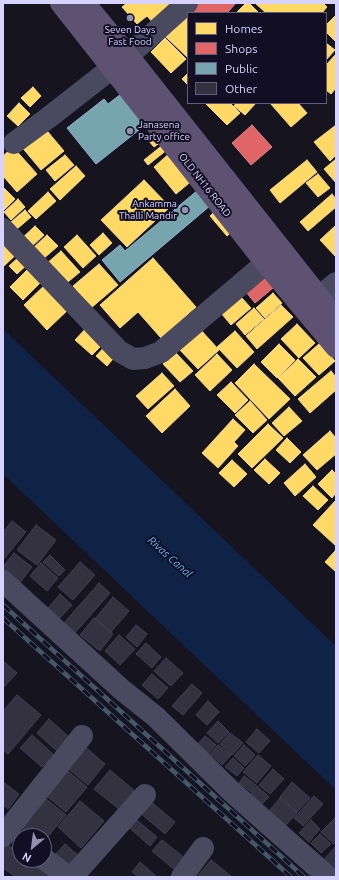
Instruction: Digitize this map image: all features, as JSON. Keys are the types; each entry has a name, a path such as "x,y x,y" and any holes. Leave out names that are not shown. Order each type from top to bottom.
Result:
{"main road":[{"name":"OLD NH16 ROAD","path":"61,3 120,62 336,319"},
{"name":"OLD NH16 ROAD","path":"84,3 120,62 266,263 336,347"}],"street":[{"path":"14,143 120,62 187,3"},
{"path":"3,230 119,351 133,359 145,358 160,352 266,263"},
{"path":"318,298 336,283"},
{"path":"3,581 121,689 156,717 231,791 328,877"},
{"path":"8,834 82,736"},
{"path":"52,864 71,877 145,795"},
{"path":"182,877 203,848"}],"water":[{"name":"Rivas Canal","path":"3,329 336,646 336,790 3,474"}],"building: Homes":[{"path":"127,3 180,3 155,25 147,16 137,24 122,7"},
{"path":"246,3 249,3 258,12 237,12"},
{"path":"255,3 323,3 327,7 323,12 265,12"},
{"path":"186,15 187,57 166,37"},
{"path":"336,15 336,42 327,33 327,24"},
{"path":"165,38 186,59 171,73 151,52"},
{"path":"327,44 335,50 327,59"},
{"path":"336,54 336,88 331,94 327,91 327,64"},
{"path":"187,74 187,84 182,79"},
{"path":"33,87 41,96 30,107 21,98"},
{"path":"19,103 30,114 18,126 7,116"},
{"path":"206,104 231,104 240,113 227,125"},
{"path":"235,104 255,104 245,115 234,106"},
{"path":"271,104 299,104 307,113 291,127"},
{"path":"336,125 336,155 330,161 314,142"},
{"path":"43,126 64,151 41,170 20,145"},
{"path":"156,133 162,141 154,147 148,140"},
{"path":"164,144 168,149 148,165 144,160"},
{"path":"13,147 37,174 17,192 3,176 3,156"},
{"path":"171,152 194,179 176,194 154,167"},
{"path":"65,155 74,165 55,181 46,170"},
{"path":"336,159 336,183 324,169"},
{"path":"307,160 317,172 280,203 270,190"},
{"path":"76,166 85,176 60,200 50,189"},
{"path":"318,174 330,188 318,197 306,183"},
{"path":"144,180 170,207 127,247 101,220"},
{"path":"3,187 15,199 3,211"},
{"path":"48,192 56,201 36,219 28,211"},
{"path":"332,194 336,199 336,207 308,231 300,222"},
{"path":"18,199 25,207 11,220 4,212"},
{"path":"219,207 237,227 227,236 210,216"},
{"path":"25,210 31,217 17,229 11,222"},
{"path":"336,225 336,257 320,240"},
{"path":"35,226 44,235 29,249 20,240"},
{"path":"103,233 112,243 99,255 90,245"},
{"path":"47,235 58,246 42,260 32,249"},
{"path":"77,235 96,256 83,268 64,247"},
{"path":"8,240 20,251 4,266 3,245"},
{"path":"61,251 80,272 63,286 45,265"},
{"path":"22,254 30,262 17,274 9,266"},
{"path":"153,258 196,307 161,338 138,312 120,328 100,305"},
{"path":"99,264 118,285 91,308 73,286"},
{"path":"32,265 45,278 23,300 10,287"},
{"path":"48,282 71,307 47,330 24,305"},
{"path":"273,293 282,303 265,318 256,308"},
{"path":"241,297 251,308 231,325 221,313"},
{"path":"281,305 293,317 257,349 246,336"},
{"path":"254,308 264,319 245,335 236,324"},
{"path":"297,324 315,343 299,358 281,339"},
{"path":"88,326 105,342 92,355 75,340"},
{"path":"200,329 219,350 198,369 179,349"},
{"path":"235,331 254,352 237,368 217,347"},
{"path":"320,343 335,361 319,375 303,358"},
{"path":"107,344 118,353 107,366 96,356"},
{"path":"279,344 295,360 277,378 261,362"},
{"path":"176,353 193,371 180,382 163,364"},
{"path":"217,354 232,370 210,391 195,375"},
{"path":"298,359 316,377 295,396 278,378"},
{"path":"254,364 290,399 269,419 235,383"},
{"path":"331,371 336,377 336,390 310,413 298,399"},
{"path":"162,373 174,386 148,409 136,396"},
{"path":"231,382 248,400 235,413 217,395"},
{"path":"175,389 190,406 162,433 146,416"},
{"path":"250,401 267,420 253,433 235,415"},
{"path":"289,407 302,421 284,436 272,423"},
{"path":"233,419 245,430 234,442 238,446 218,468 202,453"},
{"path":"268,424 283,438 252,468 238,454"},
{"path":"330,431 336,438 336,454 317,470 303,455"},
{"path":"287,438 301,452 290,463 276,450"},
{"path":"265,459 280,473 269,484 254,470"},
{"path":"232,460 247,474 234,487 219,473"},
{"path":"305,464 316,477 295,496 284,483"},
{"path":"332,470 336,474 336,493 332,498 318,484"},
{"path":"313,486 328,500 318,510 303,496"},
{"path":"336,500 336,544 335,545 313,525"},
{"path":"335,551 336,552 336,572 325,562"}],"building: Shops":[{"path":"199,3 236,3 228,12 191,12"},
{"path":"252,125 272,147 251,165 232,143"},
{"path":"265,276 274,287 255,303 246,292"}],"building: Public":[{"path":"125,91 149,122 96,164 67,128 104,99 108,104"},
{"path":"198,190 211,205 120,282 102,260 120,245 125,251"}],"building: Other":[{"path":"12,521 26,532 3,560 3,532"},
{"path":"36,525 56,540 37,565 17,550"},
{"path":"14,553 32,567 18,585 3,573 3,567"},
{"path":"50,555 65,570 59,576 43,562"},
{"path":"80,562 95,575 73,600 58,587"},
{"path":"41,563 58,578 47,591 30,576"},
{"path":"99,583 110,593 74,634 63,624"},
{"path":"60,594 72,605 60,618 48,608"},
{"path":"113,597 129,611 111,632 95,619"},
{"path":"94,618 113,634 100,651 80,635"},
{"path":"136,625 147,634 137,647 126,637"},
{"path":"119,635 135,649 120,665 105,651"},
{"path":"146,643 161,657 152,668 136,654"},
{"path":"166,658 183,673 171,686 154,671"},
{"path":"3,661 17,673 3,688"},
{"path":"152,674 168,688 158,699 142,685"},
{"path":"192,684 202,693 183,715 172,706"},
{"path":"17,695 41,715 8,754 3,750 3,711"},
{"path":"208,701 219,712 207,725 196,715"},
{"path":"49,719 70,738 58,752 37,733"},
{"path":"218,721 229,732 218,743 207,733"},
{"path":"257,729 270,741 259,753 246,742"},
{"path":"230,733 243,743 232,755 220,744"},
{"path":"32,735 54,755 42,767 20,748"},
{"path":"205,736 216,745 208,754 197,745"},
{"path":"83,745 105,764 88,785 65,766"},
{"path":"218,745 231,755 222,765 210,754"},
{"path":"244,745 255,755 245,766 234,756"},
{"path":"258,755 271,766 257,783 243,772"},
{"path":"233,758 244,768 237,776 225,767"},
{"path":"63,767 87,787 66,812 42,792"},
{"path":"273,769 284,779 270,794 259,785"},
{"path":"110,770 135,791 120,810 94,789"},
{"path":"244,776 256,785 251,792 239,783"},
{"path":"3,782 19,794 8,809 3,805"},
{"path":"292,782 310,798 297,812 280,797"},
{"path":"257,786 269,797 261,805 250,795"},
{"path":"40,794 66,815 52,832 52,828 22,828 16,823"},
{"path":"314,796 323,804 303,826 294,818"},
{"path":"280,798 297,813 284,827 268,812"},
{"path":"149,800 175,822 165,834 139,812"},
{"path":"80,801 104,821 81,848 58,827"},
{"path":"132,816 157,837 150,846 125,824"},
{"path":"335,818 336,841 334,844 321,832"},
{"path":"311,820 320,829 309,842 299,833"},
{"path":"320,834 331,844 321,853 311,843"},
{"path":"162,840 186,859 176,871 152,851"},
{"path":"4,842 12,848 12,868 39,868 51,877 16,877 3,868"},
{"path":"65,844 78,855 67,867 54,856"},
{"path":"336,846 336,875 322,862"},
{"path":"211,860 232,877 197,877"},
{"path":"140,862 157,877 138,877 132,872"}],"railway":[{"path":"3,605 304,877"},
{"path":"3,618 291,877"}],"place":[{"name":"Seven Days Fast Food","path":"130,18"},
{"name":"Janasena Party office","path":"130,131"},
{"name":"Ankamma Thalli Mandir","path":"185,210"}]}
